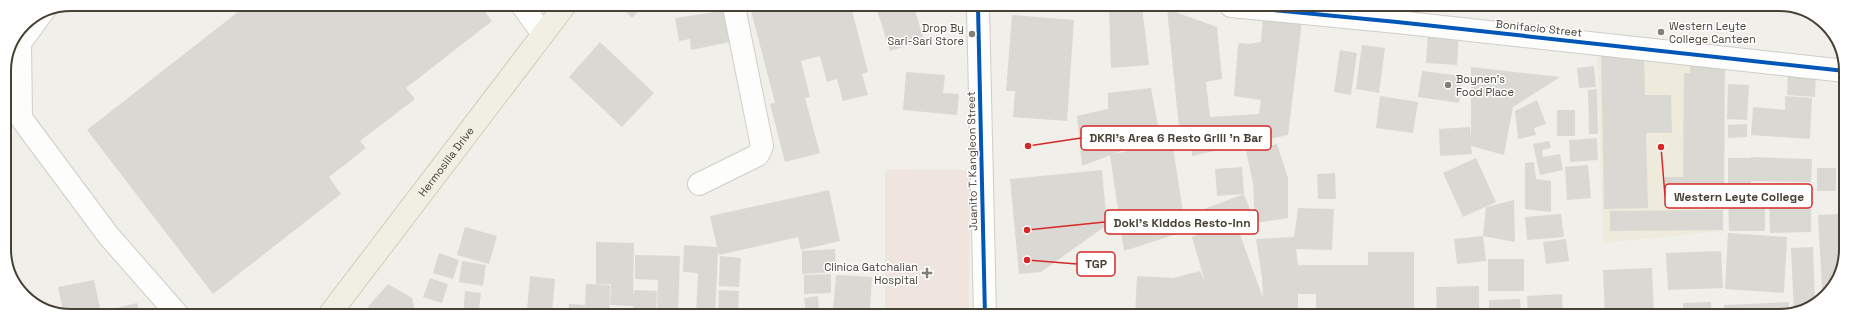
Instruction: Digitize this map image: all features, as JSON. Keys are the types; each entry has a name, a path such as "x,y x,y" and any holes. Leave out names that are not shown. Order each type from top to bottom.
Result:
{"main road":[{"name":"Hermosilla Drive","path":"335,309 561,11"}],"street":[{"path":"526,11 543,34"},
{"path":"699,184 758,155 762,146 735,11"},
{"name":"Juanito T. Kangleon Street","path":"978,11 985,309"},
{"name":"Bonifacio Street","path":"1335,11 1398,14 1839,70"},
{"path":"35,22 20,43 21,118 108,235 173,309"}],"shaded area":[{"path":"1597,49 1721,62 1723,231 1603,243"},
{"name":"Clinica Gatchalian Hospital","path":"885,169 970,170 969,309 885,309"}],"building":[{"path":"239,11 484,11 492,21 406,88 415,99 360,141 366,148 329,177 341,194 213,294 87,130"},
{"path":"625,11 639,11 632,18"},
{"path":"729,11 735,41 691,50 690,39 679,41 675,18"},
{"path":"751,11 852,11 868,72 862,74 868,95 843,101 837,79 827,82 820,56 801,61 810,97 805,98 820,153 785,162 770,104 775,103"},
{"path":"877,11 915,11 924,40 890,51"},
{"path":"1109,11 1143,11 1149,65 1111,68"},
{"path":"1167,11 1173,11 1217,27 1222,79 1206,82 1210,117 1259,114 1261,100 1234,96 1239,43 1249,44 1261,42 1263,16 1302,21 1288,135 1192,156 1192,149 1180,138"},
{"path":"1012,15 1074,20 1067,121 1013,117 1015,91 1006,91"},
{"path":"1428,32 1459,34 1457,65 1426,63"},
{"path":"600,42 654,93 622,127 569,77"},
{"path":"1362,45 1385,48 1379,93 1356,89"},
{"path":"1601,49 1644,49 1645,95 1671,95 1672,133 1646,133 1648,208 1604,209"},
{"path":"1340,50 1357,53 1351,95 1334,92"},
{"path":"1690,59 1725,60 1724,204 1665,204 1665,177 1683,177 1684,73 1690,73"},
{"path":"1594,66 1596,87 1579,88 1577,68"},
{"path":"1471,67 1560,77 1513,107 1504,155 1471,146 1472,154 1440,156 1439,129 1470,127 1471,141"},
{"path":"1788,70 1816,71 1815,97 1787,95"},
{"path":"1422,71 1462,76 1459,103 1418,97"},
{"path":"906,72 945,75 943,93 959,94 957,115 903,110"},
{"path":"1728,84 1749,85 1747,120 1727,119"},
{"path":"1151,88 1160,136 1082,166 1077,116 1108,109 1108,93"},
{"path":"1597,89 1598,134 1589,134 1588,90"},
{"path":"1380,96 1418,102 1413,133 1376,128"},
{"path":"1785,96 1812,98 1810,139 1751,135 1753,107 1785,110"},
{"path":"1537,100 1546,124 1534,128 1536,135 1518,139 1515,111"},
{"path":"1557,110 1575,110 1575,136 1557,136"},
{"path":"1747,124 1747,137 1728,138 1728,125"},
{"path":"1597,138 1598,160 1570,162 1569,140"},
{"path":"1172,141 1186,231 1124,251 1110,155"},
{"path":"1549,141 1551,148 1542,150 1543,157 1560,154 1563,170 1540,175 1533,144"},
{"path":"1277,144 1288,178 1288,218 1255,223 1253,183 1246,151"},
{"path":"1751,157 1812,159 1811,182 1751,181 1751,189 1728,188 1728,158"},
{"path":"1476,158 1496,202 1463,217 1443,173"},
{"path":"1534,162 1536,179 1551,181 1551,212 1525,209 1525,163"},
{"path":"1588,165 1591,198 1567,200 1565,167"},
{"path":"1242,167 1244,194 1217,196 1215,169"},
{"path":"1817,168 1836,168 1836,191 1817,191"},
{"path":"1102,170 1107,225 1041,272 1019,274 1010,179"},
{"path":"1335,173 1336,199 1318,199 1317,174"},
{"path":"829,190 840,241 801,250 798,237 719,255 718,250 715,309 696,309 698,273 683,272 684,245 717,247 710,216"},
{"path":"1244,194 1255,223 1238,229 1263,298 1262,278 1256,239 1294,237 1298,208 1334,209 1332,250 1296,249 1298,265 1368,265 1368,252 1414,252 1414,309 1316,309 1316,294 1298,294 1298,309 1135,309 1137,276 1173,278 1200,271 1205,282 1192,237 1212,229 1204,209"},
{"path":"1765,194 1765,231 1729,231 1728,195"},
{"path":"1811,194 1811,232 1770,233 1769,195"},
{"path":"1514,200 1515,242 1483,236 1486,207"},
{"path":"1723,210 1723,230 1610,231 1610,211"},
{"path":"1561,214 1564,237 1527,240 1525,217"},
{"path":"1839,214 1839,249 1837,265 1833,276 1824,289 1822,289 1818,215"},
{"path":"465,227 497,236 489,264 457,255"},
{"path":"1728,233 1787,237 1784,293 1725,289"},
{"path":"1483,236 1486,261 1457,264 1454,239"},
{"path":"1566,239 1569,261 1546,264 1543,242"},
{"path":"596,242 634,243 633,296 634,290 657,291 656,309 633,309 633,306 610,305 611,284 596,284"},
{"path":"1813,247 1815,297 1794,307 1791,248"},
{"path":"835,249 836,272 802,274 802,251"},
{"path":"1721,251 1723,288 1668,290 1666,253"},
{"path":"439,253 459,260 453,279 433,273"},
{"path":"635,255 680,256 678,309 657,309 658,280 635,279"},
{"path":"720,256 741,258 739,287 719,286"},
{"path":"1488,259 1524,259 1524,291 1488,291"},
{"path":"462,261 486,265 483,286 459,282"},
{"path":"1652,268 1654,309 1605,309 1603,270"},
{"path":"831,274 831,293 804,294 804,275"},
{"path":"836,275 872,277 870,309 833,309"},
{"path":"530,276 555,279 552,309 527,309"},
{"path":"430,278 448,284 442,303 423,297"},
{"path":"94,280 100,309 62,308 58,287"},
{"path":"388,284 412,298 414,309 366,309"},
{"path":"586,284 610,285 609,309 569,309 569,304 585,305"},
{"path":"1479,286 1479,309 1437,309 1436,287"},
{"path":"719,290 739,291 738,309 718,309"},
{"path":"465,291 481,293 479,309 464,309"},
{"path":"1562,294 1563,309 1528,309 1527,296"},
{"path":"818,296 819,309 805,309 804,298"},
{"path":"1520,299 1521,309 1489,309 1489,300"},
{"path":"1711,302 1712,309 1683,309 1683,303"},
{"path":"1789,302 1789,308 1724,309 1724,305"},
{"path":"137,303 138,309 111,309"}],"cycle path":[{"path":"978,11 985,309"},
{"path":"1283,11 1839,70"}],"place":[{"name":"Western Leyte College Canteen","path":"1661,32"},
{"name":"Drop By Sari-Sari Store","path":"972,34"},
{"name":"Boynen's Food Place","path":"1448,85"},
{"name":"DKRI's Area 6 Resto Grill 'n Bar","path":"1028,146"},
{"name":"Western Leyte College","path":"1661,147"},
{"name":"Doki's Kiddos Resto-Inn","path":"1027,230"},
{"name":"TGP","path":"1027,260"},
{"name":"Clinica Gatchalian Hospital","path":"927,273"}]}
